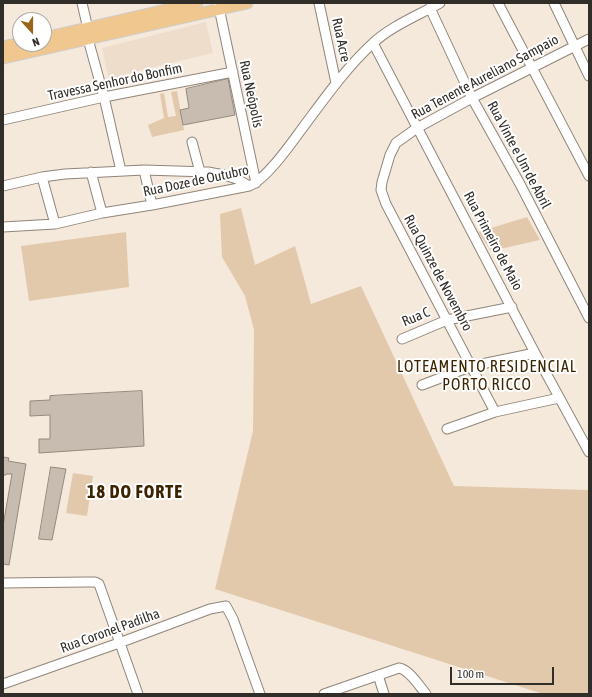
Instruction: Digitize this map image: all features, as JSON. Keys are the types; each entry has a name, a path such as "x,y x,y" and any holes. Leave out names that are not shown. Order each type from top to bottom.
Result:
{"main road":[{"path":"3,58 197,3"},
{"path":"52,37 88,34 218,6 247,3"}],"street":[{"path":"82,3 121,171"},
{"name":"Rua Acre","path":"319,3 336,83"},
{"name":"Rua Doze de Outubro","path":"3,227 55,224 102,213 152,205 253,185 282,156 336,83 372,43 403,22 431,6 440,3"},
{"path":"498,3 589,176"},
{"path":"554,3 589,76"},
{"name":"Rua Neópolis","path":"218,6 233,72 253,185"},
{"name":"Rua Vinte e Um de Abril","path":"431,6 472,98 520,184 589,318"},
{"name":"Rua Tenente Aureliano Sampaio","path":"396,143 417,128 472,98 589,39"},
{"name":"Rua Primeiro de Maio","path":"372,43 559,398 587,441 589,452"},
{"name":"Travessa Senhor do Bonfim","path":"3,120 104,97 233,72"},
{"path":"192,142 200,172"},
{"name":"Rua Quinze de Novembro","path":"396,143 390,155 382,182 382,195 403,238 495,412"},
{"path":"3,186 42,177 65,174 144,170 200,172 224,175 253,185"},
{"path":"144,170 152,205"},
{"path":"91,172 102,213"},
{"path":"42,177 55,224"},
{"name":"Rua C","path":"402,339 447,320 512,307"},
{"path":"422,385 472,366 535,353"},
{"path":"446,429 495,412 559,398"},
{"path":"3,582 87,582 98,584 138,694"},
{"name":"Rua Coronel Padilha","path":"3,684 210,609 226,606 233,619 260,694"},
{"path":"324,694 399,668 404,669 426,694"},
{"path":"378,675 384,694"}],"shaded area":[{"path":"206,22 213,53 134,72 136,80 110,85 102,48"},
{"path":"177,91 184,130 152,137 148,125 164,118 160,94 164,93 168,117 176,116 171,92"},
{"path":"241,208 255,265 295,246 311,304 361,286 454,486 589,490 589,694 543,694 215,589 253,431 254,330 245,296 222,257 220,214"},
{"path":"527,217 540,240 491,251 478,232"},
{"path":"126,232 129,287 29,301 21,246"},
{"path":"73,473 93,476 87,516 66,513"}],"building":[{"path":"228,79 235,115 183,125 180,110 189,108 186,89"},
{"path":"142,391 144,446 39,453 39,439 50,439 50,415 30,416 30,401 50,400 50,396"},
{"path":"3,457 9,458 8,461 26,464 9,565 3,564 3,526 12,474 3,475"},
{"path":"51,467 66,469 52,540 39,539"}],"district":[{"name":"LOTEAMENTO RESIDENCIAL PORTO RICCO","path":"487,376"},
{"name":"18 DO FORTE","path":"135,492"}]}
